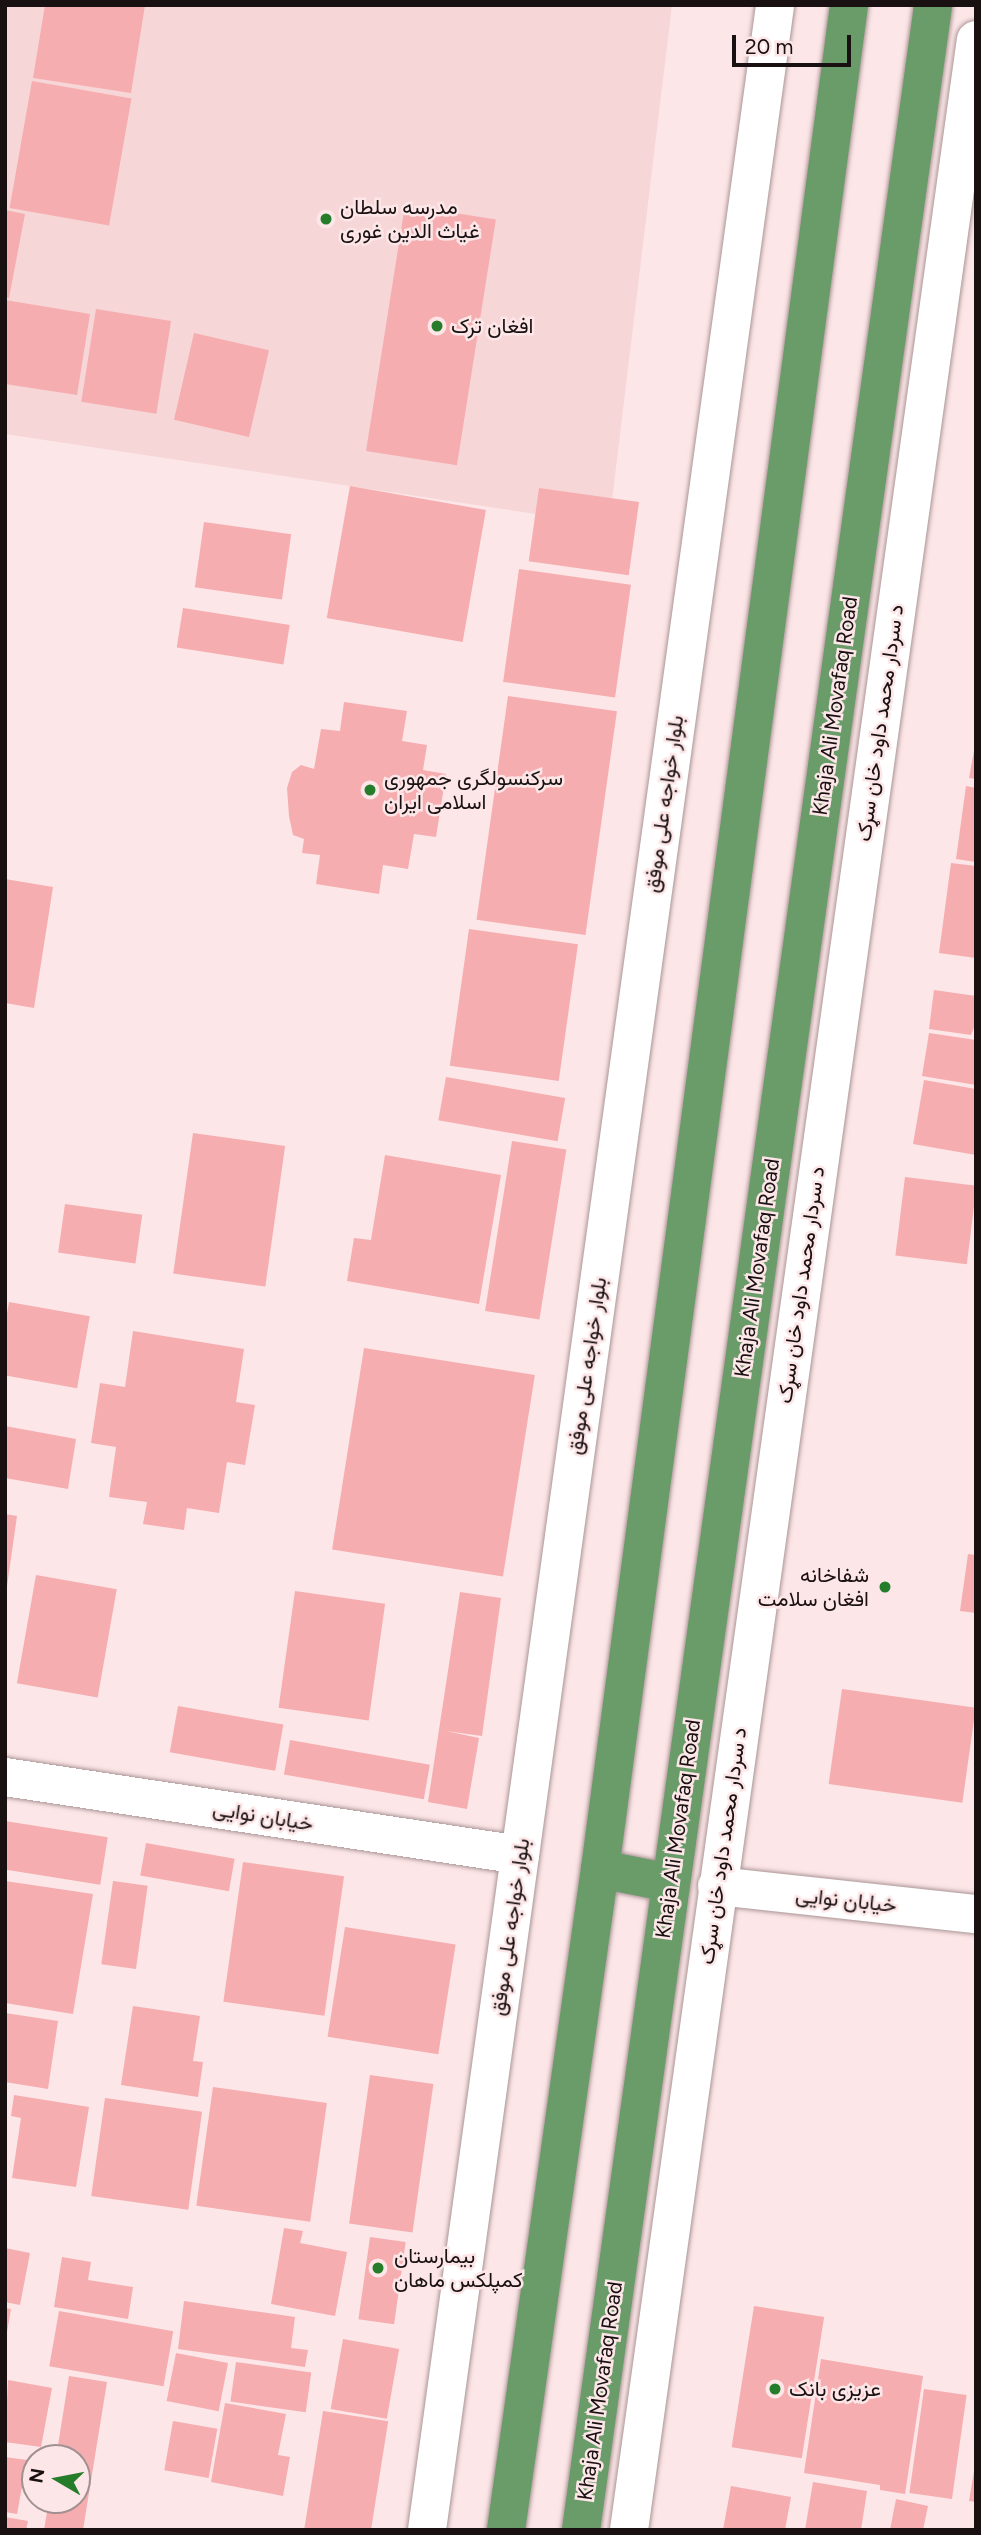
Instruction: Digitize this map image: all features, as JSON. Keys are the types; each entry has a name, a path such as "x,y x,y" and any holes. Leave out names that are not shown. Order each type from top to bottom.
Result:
{"highway":[{"path":"506,2530 600,1869 849,5"},
{"name":"Khaja Ali Movafaq Road","path":"580,2530 933,5"},
{"path":"600,1869 671,1883"}],"street":[{"name":"بلوار خواجه علی موفق","path":"427,2530 775,5"},
{"name":"د سردار محمد داود خان سړک","path":"629,2530 976,40"},
{"name":"خیابان نوایی","path":"5,1777 520,1855"},
{"name":"خیابان نوایی","path":"717,1886 976,1914"}],"shaded area":[{"name":"مدرسه سلطان غیاث الدین غوری","path":"5,5 672,5 609,525 5,434"}],"building":[{"path":"45,5 145,5 131,93 33,78"},
{"path":"32,81 131,99 109,226 10,208"},
{"path":"405,205 496,219 457,465 366,451"},
{"path":"5,210 25,214 9,298 5,297"},
{"path":"5,300 90,314 77,395 5,384"},
{"path":"96,309 171,321 156,414 81,402"},
{"path":"194,333 269,350 249,437 174,420"},
{"path":"350,486 486,510 463,642 327,618"},
{"path":"539,488 639,502 629,575 529,561"},
{"path":"204,522 291,534 282,600 195,587"},
{"path":"519,569 631,585 615,698 503,682"},
{"path":"183,608 290,625 283,664 177,648"},
{"path":"508,696 617,711 585,935 477,920"},
{"path":"344,702 407,711 402,741 427,745 423,770 446,774 436,837 414,834 408,869 383,865 379,894 316,884 320,855 302,853 304,839 293,835 289,816 287,788 292,772 301,765 314,769 321,729 340,731"},
{"path":"976,740 976,779 969,778"},
{"path":"966,786 976,788 976,862 956,859"},
{"path":"951,863 976,866 976,958 939,953"},
{"path":"5,879 53,887 34,1008 5,1003"},
{"path":"469,929 578,944 559,1081 450,1066"},
{"path":"934,990 976,996 976,1023 971,1035 929,1029"},
{"path":"929,1033 976,1040 976,1085 922,1076"},
{"path":"446,1077 565,1098 558,1141 438,1120"},
{"path":"924,1080 976,1089 976,1155 913,1144"},
{"path":"193,1133 285,1146 265,1287 173,1274"},
{"path":"512,1141 566,1150 539,1319 485,1311"},
{"path":"385,1155 501,1175 479,1304 347,1281 354,1238 371,1240"},
{"path":"905,1177 976,1186 967,1264 895,1255"},
{"path":"65,1204 142,1215 135,1263 58,1253"},
{"path":"9,1302 90,1316 77,1388 5,1375 5,1325"},
{"path":"133,1331 244,1349 236,1402 255,1405 245,1465 227,1462 219,1513 187,1508 184,1530 143,1524 147,1502 109,1497 116,1447 91,1443 100,1383 125,1387"},
{"path":"364,1348 535,1375 503,1577 332,1549"},
{"path":"5,1426 76,1439 68,1489 5,1478"},
{"path":"5,1514 17,1516 7,1586 5,1586"},
{"path":"968,1554 976,1555 976,1613 960,1611"},
{"path":"36,1575 117,1589 98,1698 17,1683"},
{"path":"295,1591 385,1604 369,1721 279,1708"},
{"path":"460,1592 501,1598 482,1736 446,1731 479,1738 467,1809 428,1802"},
{"path":"842,1689 976,1708 962,1803 829,1784"},
{"path":"178,1706 283,1725 275,1771 170,1752"},
{"path":"290,1740 430,1765 424,1799 284,1774"},
{"path":"5,1821 108,1837 100,1885 5,1870"},
{"path":"146,1843 235,1859 229,1891 140,1875"},
{"path":"243,1862 344,1876 324,2016 223,2002"},
{"path":"5,1881 93,1894 73,2014 5,2003"},
{"path":"113,1881 148,1886 136,1969 101,1964"},
{"path":"345,1927 456,1945 438,2054 328,2037"},
{"path":"133,2006 200,2016 193,2061 203,2062 198,2097 121,2085"},
{"path":"5,2013 58,2021 48,2089 5,2082"},
{"path":"370,2075 433,2084 413,2232 349,2224"},
{"path":"213,2087 327,2103 310,2222 196,2206"},
{"path":"14,2095 89,2107 76,2187 12,2178 21,2118 11,2116"},
{"path":"105,2098 202,2112 188,2210 91,2196"},
{"path":"284,2228 303,2231 300,2243 347,2252 335,2316 271,2304"},
{"path":"370,2237 406,2242 394,2324 358,2319"},
{"path":"5,2248 30,2253 20,2305 5,2302"},
{"path":"62,2257 91,2262 88,2280 133,2287 128,2319 54,2307"},
{"path":"184,2301 295,2317 291,2348 308,2350 305,2367 178,2349"},
{"path":"754,2306 824,2317 802,2458 732,2447"},
{"path":"5,2308 11,2309 7,2332 5,2332"},
{"path":"59,2311 173,2331 164,2386 49,2366"},
{"path":"343,2339 399,2349 387,2419 331,2409"},
{"path":"176,2353 228,2363 219,2411 167,2401"},
{"path":"821,2359 923,2376 905,2494 880,2490 880,2485 804,2473"},
{"path":"236,2362 311,2373 306,2412 230,2402"},
{"path":"69,2376 107,2382 91,2481 91,2444 58,2444"},
{"path":"8,2380 52,2388 42,2444 5,2442"},
{"path":"924,2389 967,2395 952,2499 909,2493"},
{"path":"225,2403 286,2414 278,2455 290,2457 283,2496 211,2482"},
{"path":"323,2411 388,2421 371,2530 304,2530"},
{"path":"173,2421 217,2429 209,2478 164,2470"},
{"path":"5,2457 21,2459 21,2492 17,2514 5,2512"},
{"path":"976,2471 976,2502 969,2501"},
{"path":"813,2482 867,2491 861,2530 805,2530"},
{"path":"731,2486 791,2497 785,2530 723,2530"},
{"path":"896,2499 928,2506 923,2530 890,2530"},
{"path":"47,2514 86,2514 83,2530 44,2530"},
{"path":"5,2517 28,2521 26,2530 5,2530"}],"place":[{"name":"مدرسه سلطان غیاث الدین غوری","path":"326,219"},
{"name":"افغان ترک","path":"437,326"},
{"name":"سرکنسولگری جمهوری اسلامی ایران","path":"370,790"},
{"name":"شفاخانه افغان سلامت","path":"885,1587"},
{"name":"بیمارستان کمپلکس ماهان","path":"378,2268"},
{"name":"عزیزی بانک","path":"775,2389"}]}
